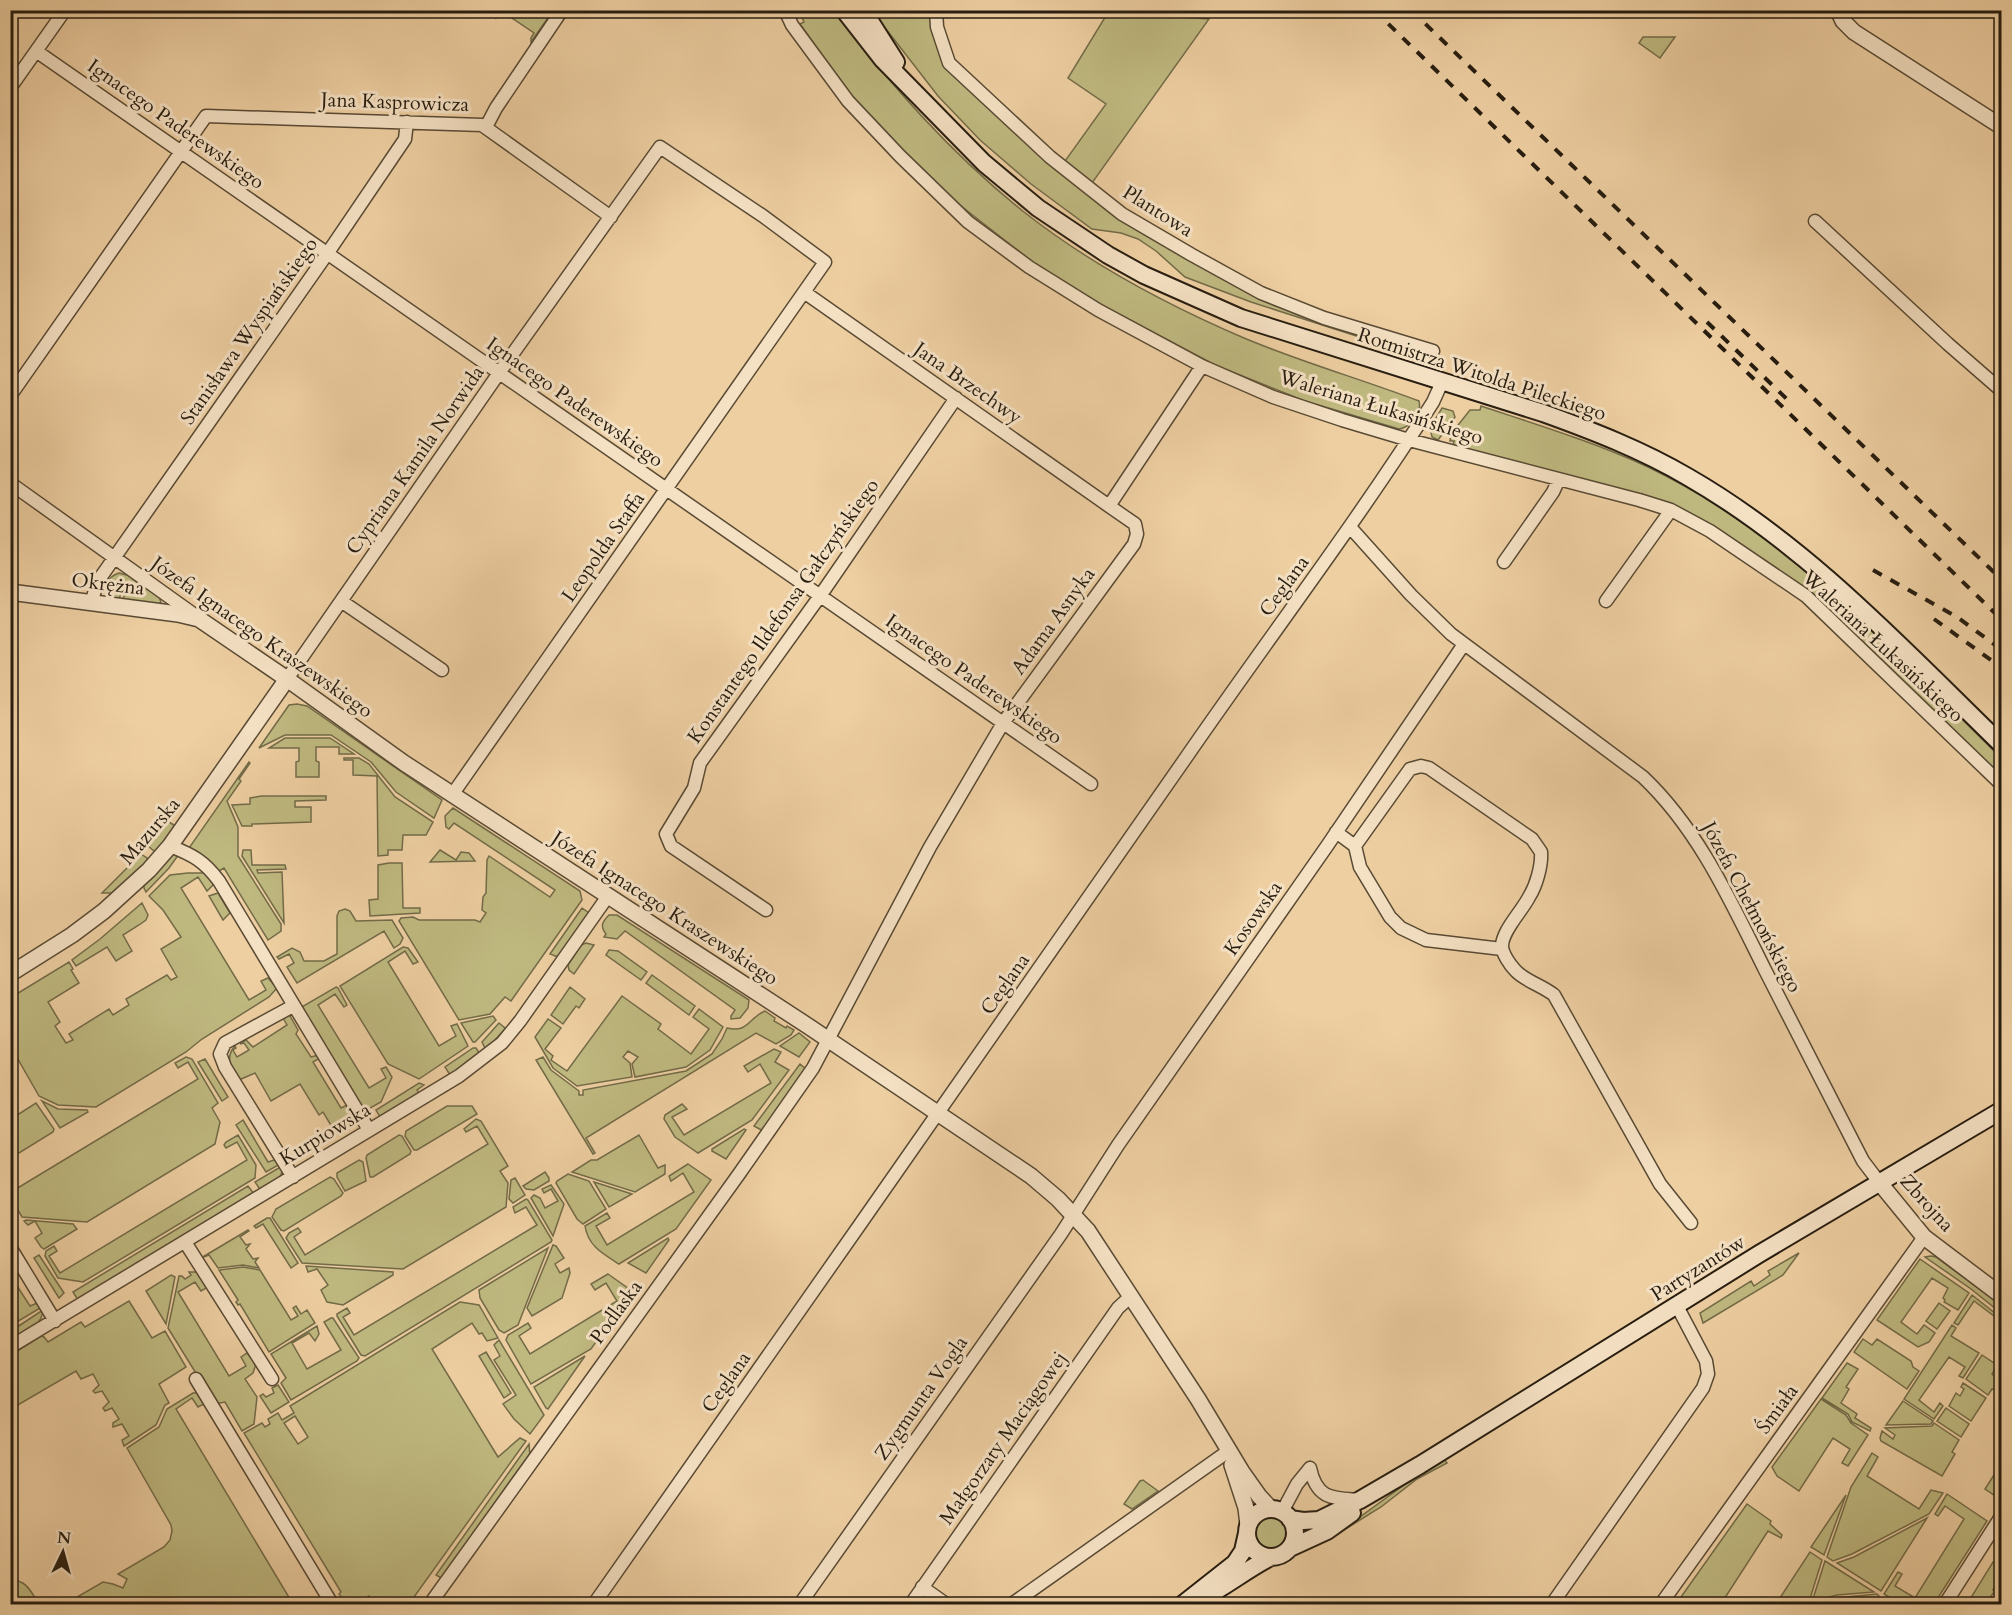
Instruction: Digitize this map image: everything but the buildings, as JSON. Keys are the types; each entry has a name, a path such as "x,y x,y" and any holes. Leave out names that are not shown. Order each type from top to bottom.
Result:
{"main road":[{"name":"Rotmistrza Witolda Pileckiego","path":"844,10 883,60 971,150 1030,201 1077,236 1144,275 1241,318 1588,429 1625,444 1690,478 1770,532 1815,567 1857,604 2001,745"},
{"name":"Rotmistrza Witolda Pileckiego","path":"863,10 918,95"},
{"name":"Partyzantów","path":"1281,1514 1303,1521 1319,1520 1360,1500 1420,1466 1677,1306 2001,1110"},
{"name":"Partyzantów","path":"1290,1548 1327,1531 1420,1466"},
{"path":"1183,1605 1235,1563 1243,1551 1247,1529 1257,1514 1281,1514 1295,1533 1290,1548 1281,1555 1271,1557 1251,1567 1227,1585 1192,1605"},
{"path":"1247,1529 1251,1548 1263,1556 1271,1557"}],"street":[{"path":"10,88 65,10"},
{"name":"Jana Kasprowicza","path":"180,151 206,116 407,122 486,127 496,108 562,10"},
{"name":"Waleriana Łukasińskiego","path":"785,10 792,25 848,101 900,156 968,222 1029,267 1098,310 1202,366 1273,396 1409,440 1559,478 1671,510 1710,531 1806,596 2001,785"},
{"name":"Plantowa","path":"936,10 937,27 949,63 1050,157 1122,214 1261,293 1324,318 1433,351"},
{"path":"1838,10 1843,21 1854,32 2001,127"},
{"name":"Ignacego Paderewskiego","path":"36,51 1091,784"},
{"name":"Stanisława Wyspiańskiego","path":"91,603 98,581 405,139 407,122"},
{"path":"486,127 611,217"},
{"name":"Cypriana Kamila Norwida","path":"287,679 499,373 660,147 764,216 825,262"},
{"path":"10,396 180,151"},
{"path":"1815,221 2001,391"},
{"name":"Leopolda Staffa","path":"452,795 825,262"},
{"name":"Jana Brzechwy","path":"804,292 1109,506"},
{"path":"1109,506 1202,366"},
{"name":"Ceglana","path":"594,1605 1195,743 1350,527 1409,440 1433,402 1442,382"},
{"name":"Konstantego Ildefonsa Gałczyńskiego","path":"766,910 671,846 666,834 694,788 700,763 820,596 956,398"},
{"path":"1504,562 1553,492 1559,478"},
{"name":"Józefa Ignacego Kraszewskiego","path":"10,483 404,763 829,1040 1031,1176 1073,1214 1088,1231 1255,1491 1281,1514"},
{"name":"Adama Asnyka","path":"829,1040 930,847 1003,723 1134,543 1137,534 1135,524 1109,506"},
{"path":"1606,602 1671,510"},
{"name":"Józefa Chełmońskiego","path":"1350,527 1432,617 1464,644 1643,777 1661,793 1684,822 1722,884 1863,1161 1880,1182"},
{"name":"Okrężna","path":"10,592 178,614 199,619"},
{"path":"341,602 441,670"},
{"name":"Kosowska","path":"1073,1214 1118,1145 1464,644"},
{"name":"Mazurska","path":"10,974 72,935 104,911 148,870 170,846 287,679"},
{"path":"1355,846 1410,769 1421,766 1429,768 1532,839 1541,852 1537,877 1530,896 1503,938 1502,949 1523,978 1539,984 1554,995 1660,1184 1691,1223"},
{"path":"1336,832 1355,846 1359,867 1390,918 1401,928 1426,940 1502,949"},
{"path":"170,846 198,859 219,881 369,1130"},
{"name":"Kurpiowska","path":"10,1347 459,1076 502,1043 608,896"},
{"path":"293,1006 225,1043 220,1054 225,1067 293,1177"},
{"name":"Podlaska","path":"430,1605 739,1174 813,1068 829,1040"},
{"name":"Zbrojna","path":"1880,1182 1924,1237 2001,1296"},
{"name":"Zygmunta Vogla","path":"800,1605 1073,1214"},
{"name":"Śmiała","path":"1661,1605 1924,1237"},
{"path":"185,1242 272,1379"},
{"path":"10,1247 55,1321"},
{"name":"Małgorzaty Maciągowej","path":"910,1605 1118,1308 1131,1296"},
{"path":"1552,1605 1703,1388 1708,1374 1706,1361 1677,1306"},
{"path":"196,1379 332,1605"},
{"path":"1012,1605 1227,1447"},
{"name":"Józefa Ignacego Kraszewskiego","path":"1227,1447 1246,1508 1247,1529"},
{"path":"1281,1514 1297,1484 1310,1468 1317,1486 1326,1496 1360,1500"},
{"path":"1945,1605 2001,1515"},
{"path":"922,1587 946,1605"}],"shaded area":[{"path":"495,10 551,11 531,42 534,33 503,12 496,18"},
{"path":"799,11 834,11 899,91 971,166 1024,212 1075,249 1158,297 1244,338 1419,401 1419,410 1415,419 1399,429 1305,401 1215,365 1077,292 1030,260 933,184 854,99 800,24 804,22"},
{"path":"872,11 931,11 943,57 1140,230 1333,326 1426,356 1425,358 1251,302 1185,277 1156,251 1138,239 1121,233 1092,229 1031,184 980,140 938,96"},
{"path":"1107,14 1209,19 1092,183 1065,161 1106,104 1068,78"},
{"path":"1643,37 1675,37 1660,58 1639,43"},
{"path":"1481,406 1545,427 1648,467 1699,494 1747,526 1793,560 1837,598 1920,677 2001,758 2001,777 1812,594 1698,518 1453,445 1454,441 1450,441 1451,434 1470,410 1480,410"},
{"path":"1442,408 1453,411 1455,417 1438,440 1432,437 1430,428"},
{"path":"119,573 127,575 159,597 161,602 158,605 122,601 128,587 123,585 119,600 111,597 107,590 109,580"},
{"path":"289,705 307,706 442,800 434,818 396,792 371,762 331,735 285,735 259,748"},
{"path":"285,738 330,738 354,754 339,754 339,747 316,747 319,777 296,777 299,748 269,748"},
{"path":"344,758 359,758 369,764 395,797 433,822 426,835 403,835 402,850 388,850 388,855 378,856 377,776 353,775 353,760 344,760"},
{"path":"249,762 239,779 241,781 227,801 238,827 238,856 281,924 281,931 268,940 224,868 217,872 189,848"},
{"path":"326,796 326,800 295,801 295,807 311,807 311,822 242,826 232,805 250,804 250,798"},
{"path":"453,808 580,891 582,900 511,1001 505,997 490,1014 459,1020 399,921 401,918 480,922 486,913 482,910 489,856 550,897 555,890 454,823 449,829 446,827 445,816"},
{"path":"167,821 174,825 174,828 157,851 154,851 148,846"},
{"path":"243,850 251,850 252,865 285,865 286,869 257,870 258,873 282,872 284,923 242,856"},
{"path":"440,850 456,860 461,852 469,853 475,861 430,862"},
{"path":"141,854 147,858 147,861 114,893 102,893"},
{"path":"173,854 179,854 146,892 144,882"},
{"path":"402,863 403,908 420,908 420,913 370,916 369,900 378,899 378,865"},
{"path":"208,873 215,883 207,891 198,877 181,888 249,1000 266,990 261,981 268,978 277,988 269,997 202,1039 186,1052 96,1107 58,1105 39,1096 11,1047 10,998 69,962 79,983 48,1002 60,1022 55,1026 66,1043 73,1040 69,1034 109,1009 113,1015 129,1005 126,999 167,975 171,980 177,977 161,949 181,937 163,910 149,896 170,875"},
{"path":"218,893 230,913 223,920 209,896"},
{"path":"142,903 148,915 146,920 123,935 132,951 116,961 107,947 76,966 72,960"},
{"path":"582,908 589,913 558,957 550,954"},
{"path":"345,909 350,911 356,921 392,920 403,938 400,944 394,948 384,931 297,983 287,967 294,963 289,954 279,959 277,957 292,948 300,952 304,961 324,961 337,954 337,916 339,911"},
{"path":"609,915 617,915 749,1000 748,1008 740,1018 731,1019 735,1010 625,931 617,939 604,937 606,934 603,924"},
{"path":"586,943 594,945 574,974 569,970 568,965 581,945"},
{"path":"403,947 408,948 418,962 413,964 405,951 388,962 439,1046 456,1036 451,1026 457,1024 468,1046 419,1079 388,1064 340,986"},
{"path":"609,950 618,951 647,972 641,980 606,955"},
{"path":"652,975 695,1006 689,1015 646,983"},
{"path":"336,987 347,1005 344,1007 335,994 318,1005 369,1088 386,1078 381,1069 386,1067 392,1077 381,1102 363,1112 300,1008"},
{"path":"570,987 585,999 579,1008 576,1006 563,1024 551,1015"},
{"path":"622,996 661,1024 658,1029 691,1054 709,1029 693,1017 699,1009 723,1027 710,1050 686,1067 635,1077 632,1064 638,1057 628,1051 623,1057 630,1063 632,1077 577,1086 553,1068 535,1037 548,1019 561,1028 545,1049 553,1056 551,1060 567,1071"},
{"path":"765,1011 775,1018 774,1021 794,1030 791,1035 776,1044 756,1033 586,1138 595,1153 593,1154 536,1060 543,1057 551,1070 579,1091 579,1095 583,1095 583,1090 686,1071 712,1054 727,1028 744,1027"},
{"path":"290,1016 298,1030 296,1034 311,1057 319,1055 320,1058 313,1062 341,1108 347,1105 350,1116 332,1127 323,1112 319,1115 300,1084 271,1101 255,1073 239,1080 232,1067 230,1055 235,1046 233,1050 237,1057 249,1050 244,1043 240,1044 246,1040 253,1047 287,1025 283,1018"},
{"path":"493,1016 496,1020 473,1042 461,1023"},
{"path":"499,1023 505,1028 486,1050 482,1042"},
{"path":"799,1033 810,1042 799,1057 780,1046"},
{"path":"476,1048 480,1054 450,1075 445,1067"},
{"path":"774,1049 781,1052 775,1062 789,1070 752,1120 698,1153 675,1137 664,1119 665,1115 682,1104 687,1109 672,1117 684,1135 771,1083 760,1064 748,1072 744,1066"},
{"path":"186,1057 192,1059 218,1103 212,1108 220,1122 215,1144 87,1222 22,1217 11,1198 11,1192 198,1079 188,1062 178,1068 175,1063"},
{"path":"205,1059 228,1097 222,1101 198,1062"},
{"path":"800,1064 806,1069 763,1131 754,1126"},
{"path":"419,1083 424,1085 417,1090 419,1093 380,1117 376,1110"},
{"path":"42,1101 58,1109 87,1110 88,1112 60,1128"},
{"path":"36,1103 54,1129 53,1132 11,1158 11,1119"},
{"path":"447,1106 472,1106 477,1114 414,1150 405,1136 406,1131"},
{"path":"476,1119 481,1121 508,1166 500,1171 508,1183 506,1207 403,1269 302,1263 286,1238 289,1233 298,1228 301,1232 294,1237 305,1255 488,1144 477,1126 466,1132 464,1129"},
{"path":"243,1120 268,1162 274,1160 280,1164 266,1172 236,1125"},
{"path":"744,1129 746,1130 726,1159 712,1151 712,1149"},
{"path":"238,1135 256,1165 255,1178 83,1282 58,1278 45,1256 46,1251 54,1246 57,1251 49,1256 60,1273 247,1160 237,1142 226,1148 224,1145"},
{"path":"399,1135 411,1151 410,1154 370,1177 367,1155"},
{"path":"639,1135 658,1168 665,1165 665,1174 635,1192 572,1172 591,1160 597,1160"},
{"path":"359,1160 363,1162 366,1181 345,1191 337,1173"},
{"path":"688,1164 711,1180 676,1229 619,1264 602,1253 589,1239 585,1226 607,1213 610,1218 596,1226 607,1245 694,1192 683,1173 671,1181 669,1176"},
{"path":"282,1166 279,1178 261,1191 255,1182"},
{"path":"545,1172 549,1181 534,1190 523,1186"},
{"path":"568,1174 589,1181 606,1209 583,1224 577,1219 556,1183"},
{"path":"330,1177 334,1179 343,1193 341,1196 284,1231 281,1230 272,1217 276,1209"},
{"path":"515,1178 525,1195 513,1203 509,1199 511,1180"},
{"path":"594,1182 632,1194 609,1207"},
{"path":"551,1185 564,1204 553,1236 531,1198 534,1195 540,1198 545,1208 558,1201 551,1189 544,1193 542,1189"},
{"path":"248,1186 254,1194 78,1300 73,1292"},
{"path":"526,1199 552,1240 551,1242 365,1356 361,1355 337,1314 347,1308 350,1313 343,1317 354,1335 537,1225 526,1207 515,1213 513,1207"},
{"path":"270,1218 298,1263 291,1268 263,1224 256,1228 254,1226"},
{"path":"26,1220 73,1224 77,1229 44,1249 35,1238 42,1233 35,1221 28,1225 24,1221"},
{"path":"248,1230 240,1237 246,1245 250,1244 246,1249 253,1259 258,1258 255,1262 259,1268 243,1265 218,1268 209,1255 201,1258"},
{"path":"668,1238 669,1240 646,1273 628,1263"},
{"path":"553,1245 564,1258 555,1264 560,1273 569,1268 570,1273 562,1298 532,1316 527,1308"},
{"path":"548,1248 518,1325 504,1333 499,1330 480,1298 479,1290"},
{"path":"1799,1253 1783,1275 1703,1323 1700,1313 1751,1281 1754,1286 1770,1275 1768,1271"},
{"path":"39,1255 64,1293 59,1298 34,1258"},
{"path":"1925,1257 1936,1257 2001,1305 2001,1313"},
{"path":"1920,1259 1969,1293 1958,1310 1944,1302 1943,1298 1948,1288 1932,1278 1901,1322 1917,1334 1924,1325 1935,1333 1929,1342 1918,1347 1877,1320"},
{"path":"306,1266 393,1272 393,1275 343,1305 327,1302 321,1290 328,1285 317,1269 308,1272"},
{"path":"243,1267 260,1270 291,1320 298,1316 293,1308 296,1306 301,1314 307,1310 315,1323 269,1352 240,1304 236,1302 238,1300 219,1270"},
{"path":"189,1272 199,1272 208,1287 201,1291 195,1282 178,1292 229,1376 246,1366 241,1357 247,1353 256,1364 253,1373 245,1379 257,1397 254,1424 242,1431 225,1402 215,1404 168,1328 179,1276 185,1279 191,1275"},
{"path":"608,1274 632,1291 591,1349 531,1384 506,1340 508,1335 528,1323 531,1328 519,1336 530,1354 617,1301 606,1283 595,1290 591,1284"},
{"path":"10,1275 30,1306 37,1303 42,1307 15,1323 13,1321 16,1319 11,1311"},
{"path":"171,1275 175,1277 166,1324 146,1291"},
{"path":"1972,1295 1996,1314 1994,1316 1974,1301 1958,1325 1954,1323"},
{"path":"129,1301 152,1338 165,1331 186,1367 159,1384 169,1403 165,1405 156,1425 124,1446 122,1440 129,1436 122,1424 113,1427 113,1423 119,1419 112,1408 105,1411 103,1408 109,1402 102,1391 95,1393 93,1391 99,1385 93,1374 81,1379 76,1371 11,1409 11,1355 41,1336 48,1342 81,1322 85,1327"},
{"path":"460,1302 479,1305 498,1338 487,1341 472,1323 432,1349 498,1457 520,1438 526,1441 409,1604 374,1604 369,1596 355,1604 342,1604 345,1601 339,1594 341,1592 244,1433 262,1423 265,1427 270,1424 268,1419 278,1413 282,1420 294,1413 290,1406","holes":["295,1416 308,1437 298,1444 284,1423"]},
{"path":"1939,1303 1950,1311 1937,1329 1926,1321"},
{"path":"43,1310 36,1325 11,1340 11,1331"},
{"path":"331,1318 359,1358 291,1400 281,1383 286,1378 271,1354 317,1326 319,1334 315,1341 309,1333 292,1343 307,1369 341,1350 324,1322"},
{"path":"1952,1325 1956,1328 1951,1336 1979,1353 1963,1378 1959,1376 1965,1367 1949,1357 1919,1400 1934,1412 1940,1403 1943,1406 1934,1419 1904,1399"},
{"path":"1863,1339 1872,1345 1877,1339 1911,1361 1913,1367 1919,1371 1907,1389 1854,1352"},
{"path":"499,1340 544,1415 530,1434 514,1419 503,1404 516,1395 494,1360 500,1356 494,1345"},
{"path":"486,1352 511,1393 504,1398 479,1356"},
{"path":"1982,1355 1997,1365 1992,1374 2001,1382 2001,1392 1992,1389 1988,1395 1966,1379"},
{"path":"585,1356 548,1409 546,1408 534,1387"},
{"path":"1847,1363 1858,1369 1846,1387 1849,1389 1841,1403 1857,1414 1855,1418 1871,1428 1870,1431 1852,1422 1848,1414 1822,1398"},
{"path":"1963,1383 1986,1398 1971,1421 1949,1406 1956,1393 1960,1396 1964,1389 1961,1387"},
{"path":"278,1385 289,1402 271,1413 260,1396 263,1394 266,1397 274,1393 272,1388"},
{"path":"193,1393 199,1393 204,1404 198,1407 192,1398 176,1409 293,1604 65,1604 103,1582 123,1588 127,1579 118,1574 164,1547 170,1540 171,1525 127,1448 159,1427 167,1409"},
{"path":"1821,1399 1846,1415 1851,1423 1868,1435 1848,1466 1842,1463 1850,1449 1833,1438 1799,1491 1777,1476 1772,1467"},
{"path":"1903,1401 1933,1421 1931,1424 1886,1425"},
{"path":"1946,1408 1969,1424 1961,1437 1937,1421"},
{"path":"1934,1423 1959,1440 1952,1452 1955,1454 1942,1476 1881,1441 1880,1438 1882,1431 1893,1439 1895,1435 1885,1428 1932,1426"},
{"path":"529,1444 530,1457 443,1579 436,1575"},
{"path":"1872,1453 1878,1457 1867,1476 1919,1509 1931,1490 1943,1493 1929,1514 1852,1554 1833,1561 1827,1557 1851,1487"},
{"path":"1444,1459 1447,1463 1417,1479 1381,1507 1331,1538 1408,1482"},
{"path":"2001,1464 2002,1497 2000,1499 1985,1489"},
{"path":"1143,1480 1158,1491 1132,1509 1124,1504"},
{"path":"1947,1494 1987,1521 1934,1604 1901,1604 1884,1594 1898,1572 1902,1574 1895,1586 1915,1598 1964,1519 1945,1506 1938,1516 1935,1514"},
{"path":"1846,1495 1824,1555 1811,1547"},
{"path":"1747,1504 1771,1521 1770,1524 1782,1535 1781,1538 1768,1531 1721,1604 1676,1604"},
{"path":"1272,1515 1284,1520 1289,1532 1284,1544 1272,1549 1260,1544 1255,1532 1260,1520"},
{"path":"1927,1518 1881,1591 1837,1563 1854,1557"},
{"path":"1810,1552 1822,1560 1809,1602 1776,1604"},
{"path":"1825,1561 1874,1592 1837,1595 1812,1602"},
{"path":"1993,1562 2001,1568 2001,1581 1998,1587 1995,1586 1993,1590 1995,1591 1985,1604 1967,1604"},
{"path":"11,1580 25,1584 39,1604 11,1604"},
{"path":"1877,1594 1879,1596 1873,1604 1812,1604 1836,1598"}],"railway":[{"path":"1374,10 2002,620"},
{"path":"1411,10 2002,580"},
{"path":"1707,322 1793,405"},
{"path":"1873,570 1957,617 2002,650"},
{"path":"1934,619 2002,668"}]}
